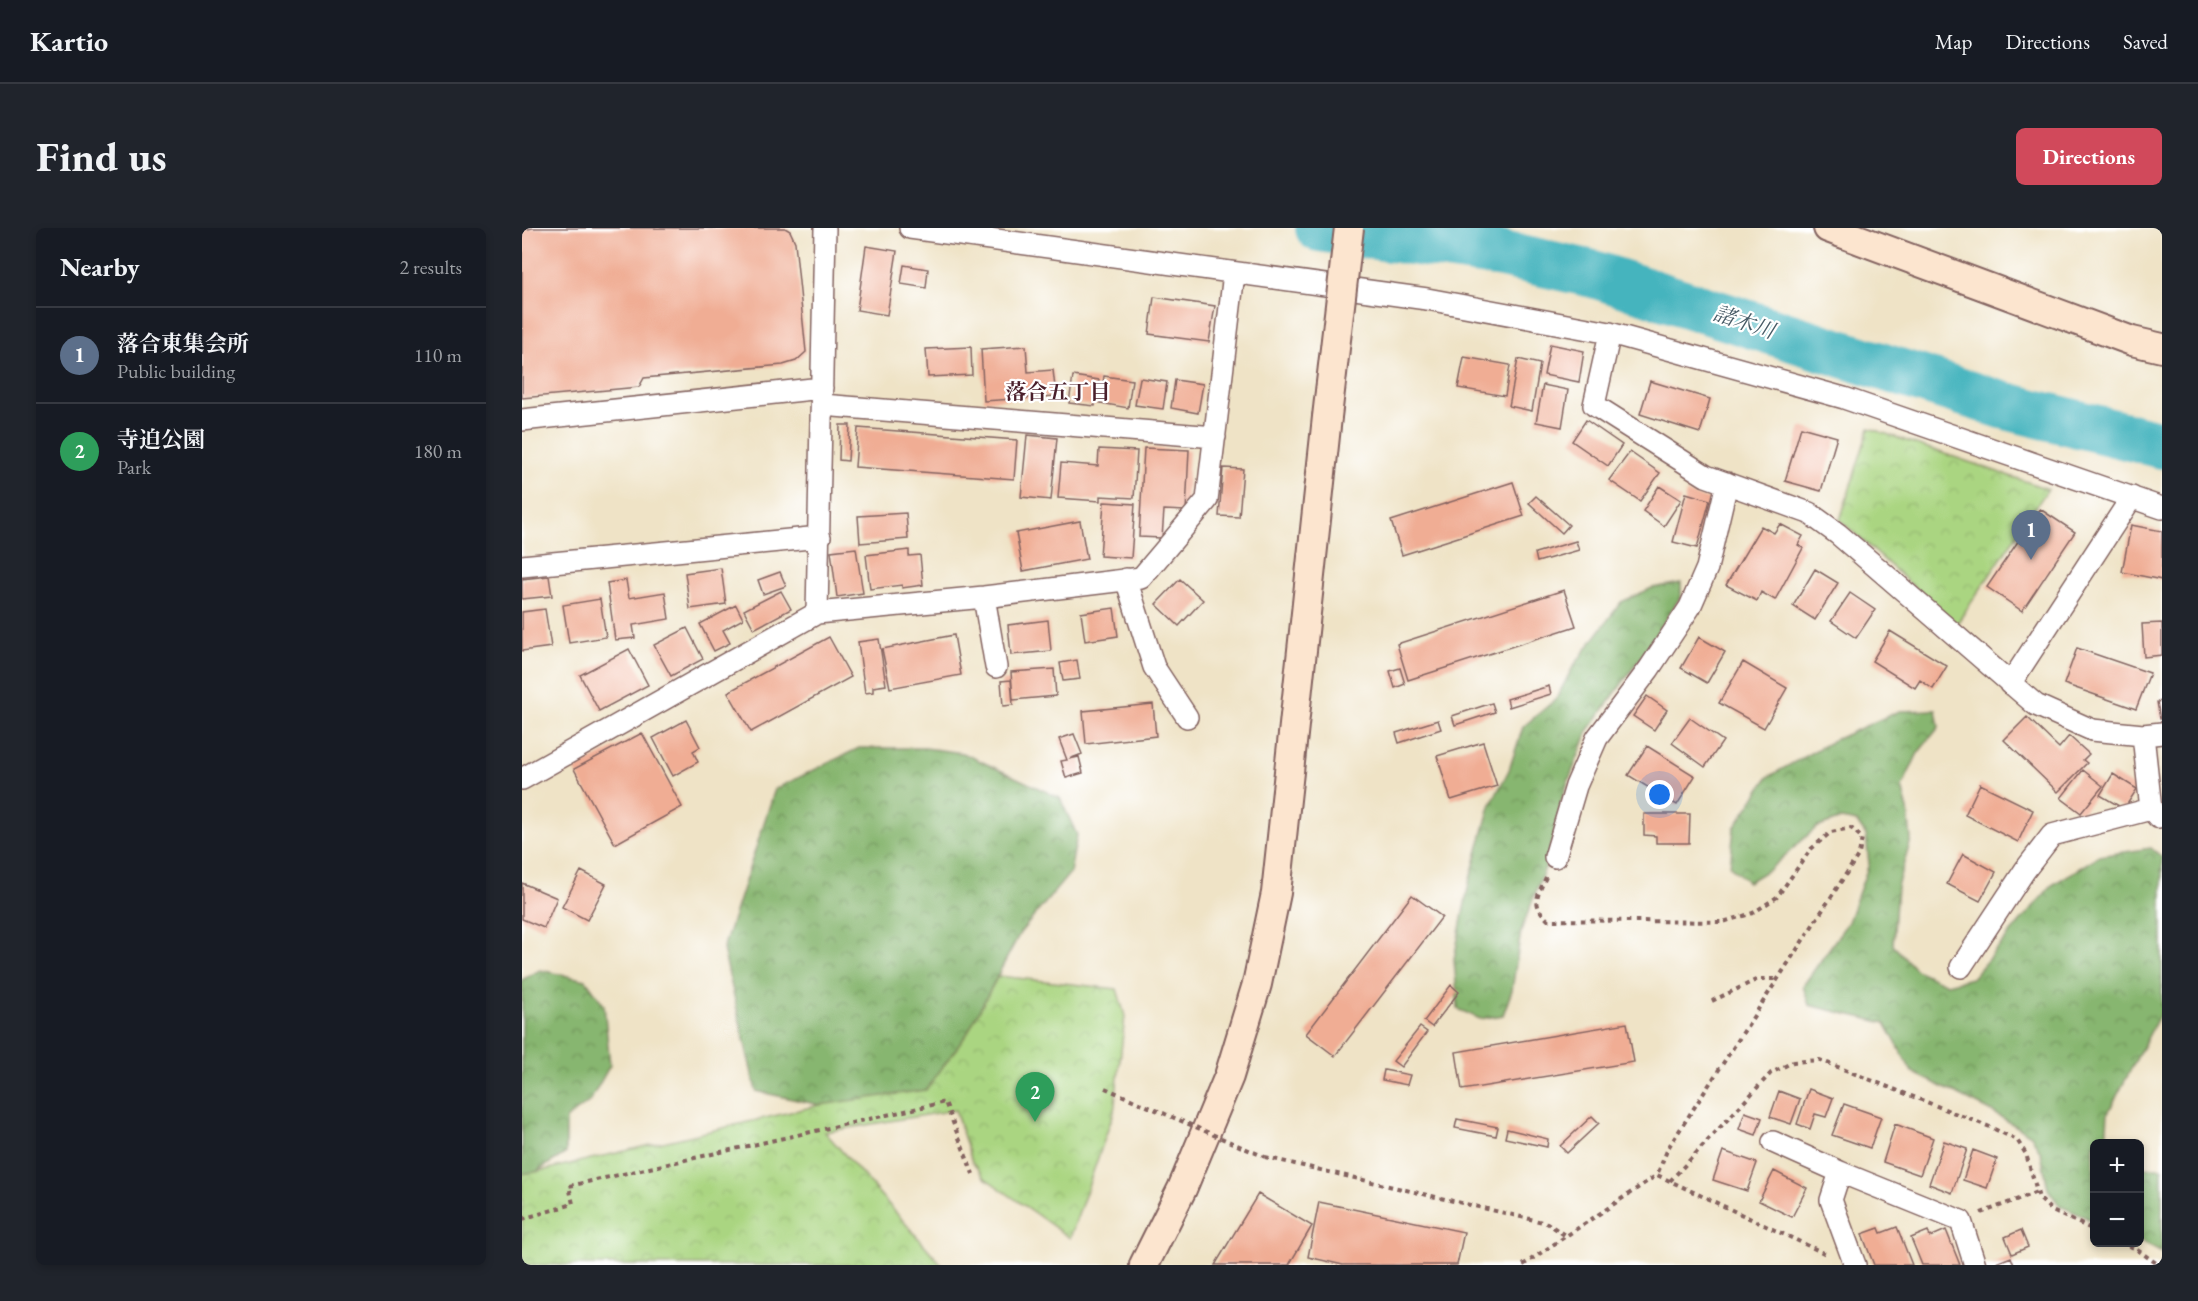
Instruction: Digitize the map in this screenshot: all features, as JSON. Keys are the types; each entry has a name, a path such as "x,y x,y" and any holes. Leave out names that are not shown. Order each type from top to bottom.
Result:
{"street":[{"path":"818,613 825,228"},
{"path":"910,228 1427,299 1610,333 1844,398 2162,508"},
{"path":"1144,1265 1182,1189 1229,1076 1259,973 1276,893 1349,228"},
{"path":"1828,228 2121,337 2162,348"},
{"path":"522,779 818,613 984,597 1142,578 1207,500 1234,273"},
{"path":"1610,333 1594,405 1706,476 1809,513 1838,534 2036,705 2092,730 2152,734 2156,813 2052,835 2025,870 1961,967"},
{"path":"522,420 822,397 1215,437"},
{"path":"1555,857 1576,786 1597,738 1649,669 1690,608 1707,568 1727,483"},
{"path":"2010,684 2132,497"},
{"path":"522,566 820,537"},
{"path":"1126,579 1154,667 1187,717"},
{"path":"984,597 996,667"},
{"path":"1773,1142 1960,1221 1975,1265"},
{"path":"1840,1172 1831,1200 1855,1265"}],"path":[{"path":"1523,1265 1657,1175 1668,1148 1780,979 1859,854 1862,838 1851,828 1831,832 1811,849 1777,897 1753,913 1723,922 1548,920 1538,910 1536,898 1555,857"},
{"path":"1712,1001 1758,980 1780,979"},
{"path":"1670,1181 1771,1073 1793,1062 1820,1060 1990,1127 2017,1140 2026,1154 2039,1198 2052,1211 2090,1228"},
{"path":"1105,1088 1265,1157 1547,1223 1566,1236"},
{"path":"522,1220 573,1204 569,1186 945,1102 973,1174"},
{"path":"1657,1175 1827,1254 1830,1260"},
{"path":"1960,1221 2037,1192"},
{"path":"2132,1247 2159,1265"}],"green space":[{"path":"1869,428 2048,489 1956,625 1840,520"},
{"path":"1681,583 1681,596 1588,731 1563,795 1546,865 1521,931 1512,990 1503,1015 1480,1019 1458,1009 1454,959 1469,883 1490,806 1509,770 1523,727 1556,699 1573,667 1621,602 1652,588"},
{"path":"1936,710 1939,727 1918,753 1902,787 1908,810 1911,840 1897,886 1893,945 1916,970 1947,984 1972,978 2052,885 2099,856 2151,848 2162,857 2162,1010 2108,1113 2106,1139 2090,1139 2090,1219 2060,1206 2048,1189 2041,1153 2031,1135 1989,1110 1912,1072 1885,1023 1809,1005 1803,986 1848,922 1869,864 1866,835 1857,822 1841,819 1816,828 1770,869 1748,882 1730,866 1734,828 1768,777 1832,741 1899,711"},
{"path":"859,748 925,748 963,753 1060,798 1077,835 1070,873 1020,933 967,1034 926,1090 820,1105 756,1091 723,949 775,789"},
{"path":"540,970 586,980 604,1005 610,1065 590,1101 566,1119 566,1153 536,1172 522,1174 522,980"},
{"path":"998,976 1117,989 1125,1016 1114,1112 1070,1238 985,1178 972,1162 955,1110 825,1132 942,1265 522,1265 522,1174 820,1105 926,1090 967,1034"},
{"path":"2144,1168 2162,1168 2162,1253 2144,1243"}],"building":[{"path":"533,228 785,228 790,231 795,242 806,352 796,361 783,365 644,378 639,387 522,398 522,230"},
{"path":"866,246 897,251 887,315 857,310"},
{"path":"904,265 928,269 926,288 901,284"},
{"path":"1154,297 1215,306 1209,342 1149,334"},
{"path":"1550,344 1584,351 1579,382 1544,375"},
{"path":"1026,346 1028,372 1053,370 1056,396 984,401 981,349"},
{"path":"971,347 972,375 928,377 926,349"},
{"path":"1464,357 1510,365 1505,396 1458,388"},
{"path":"1518,359 1540,364 1532,411 1509,406"},
{"path":"1073,376 1099,380 1095,406 1069,403"},
{"path":"1104,376 1132,380 1128,408 1100,403"},
{"path":"1140,378 1167,382 1163,409 1135,405"},
{"path":"1175,380 1203,384 1198,413 1171,408"},
{"path":"1650,381 1710,399 1700,433 1640,414"},
{"path":"1543,385 1568,390 1562,427 1536,422"},
{"path":"1586,420 1622,445 1608,466 1572,441"},
{"path":"840,425 850,425 848,461 839,460"},
{"path":"1801,427 1837,437 1821,491 1785,481"},
{"path":"858,428 1017,440 1014,479 855,467"},
{"path":"1027,435 1057,438 1051,500 1021,497"},
{"path":"1144,448 1189,450 1186,511 1164,510 1162,538 1139,537"},
{"path":"1099,449 1137,451 1134,498 1100,496 1100,501 1058,498 1061,463 1098,466"},
{"path":"1630,452 1660,473 1640,501 1609,480"},
{"path":"1223,468 1243,469 1239,517 1219,516"},
{"path":"1513,482 1524,516 1402,555 1391,521"},
{"path":"1659,486 1681,500 1664,526 1643,511"},
{"path":"1686,493 1710,500 1697,548 1673,542"},
{"path":"1536,496 1569,525 1562,533 1529,503"},
{"path":"1104,502 1135,504 1131,558 1100,556"},
{"path":"2040,509 2075,532 2022,611 1987,587"},
{"path":"906,513 908,539 860,543 858,516"},
{"path":"1080,521 1087,559 1023,571 1016,533"},
{"path":"1780,524 1803,536 1798,545 1803,548 1775,600 1761,592 1757,601 1726,585 1761,526 1774,533"},
{"path":"2131,525 2162,531 2162,580 2122,572"},
{"path":"1576,541 1579,550 1537,562 1535,553"},
{"path":"856,548 863,593 837,597 831,551"},
{"path":"909,550 909,556 920,555 923,585 870,589 866,555"},
{"path":"721,568 726,604 690,609 685,573"},
{"path":"1815,569 1838,583 1815,620 1793,606"},
{"path":"780,572 786,586 763,594 758,580"},
{"path":"549,576 552,596 522,599 522,579"},
{"path":"1180,579 1203,600 1179,626 1156,604"},
{"path":"626,580 629,598 665,592 669,619 633,625 635,638 615,640 607,583"},
{"path":"1564,590 1576,626 1408,680 1397,644"},
{"path":"781,591 791,609 754,629 744,610"},
{"path":"1850,593 1875,610 1856,638 1831,621"},
{"path":"600,599 606,637 569,643 563,605"},
{"path":"736,605 743,619 723,630 730,643 714,651 700,624"},
{"path":"1114,608 1118,636 1085,641 1081,613"},
{"path":"545,609 551,647 522,651 522,612"},
{"path":"1048,620 1051,651 1011,655 1008,625"},
{"path":"2162,623 2162,655 2144,657 2142,624"},
{"path":"687,628 703,659 671,676 654,645"},
{"path":"1890,631 1947,666 1933,689 1920,680 1915,688 1872,661"},
{"path":"954,635 961,675 890,688 882,649"},
{"path":"829,637 851,677 751,732 728,692"},
{"path":"1699,637 1725,652 1707,683 1681,668"},
{"path":"879,639 886,685 873,687 873,692 865,693 858,642"},
{"path":"2077,648 2150,673 2136,709 2064,684"},
{"path":"629,649 648,685 599,711 580,675"},
{"path":"1077,660 1080,679 1063,681 1060,663"},
{"path":"1743,662 1787,688 1764,728 1719,703"},
{"path":"1400,668 1405,684 1395,688 1390,671"},
{"path":"1054,669 1056,696 1013,700 1011,672"},
{"path":"1011,680 1013,705 1003,706 1001,681"},
{"path":"1549,686 1551,694 1509,707 1507,699"},
{"path":"1647,696 1667,710 1654,730 1633,716"},
{"path":"2162,701 2162,719 2160,719 2157,702"},
{"path":"1492,703 1495,712 1455,725 1452,716"},
{"path":"1153,704 1156,736 1086,744 1083,711"},
{"path":"2027,717 2059,748 2069,736 2089,754 2083,760 2087,763 2058,792 2004,740"},
{"path":"1690,718 1723,741 1705,767 1672,743"},
{"path":"686,720 700,747 693,751 698,762 673,776 653,738"},
{"path":"1438,720 1441,729 1399,743 1396,733"},
{"path":"642,733 682,807 615,844 574,769"},
{"path":"1074,734 1082,754 1069,759 1079,757 1083,773 1066,778 1061,761 1067,760 1059,739"},
{"path":"1483,742 1497,786 1451,800 1437,756"},
{"path":"1647,746 1695,776 1677,805 1628,775"},
{"path":"2083,770 2103,786 2081,813 2061,798"},
{"path":"2113,774 2137,789 2124,809 2100,795"},
{"path":"1980,784 2033,810 2018,842 1965,815"},
{"path":"1644,814 1690,814 1689,843 1656,843 1656,836 1644,835"},
{"path":"1963,854 1996,872 1980,901 1947,884"},
{"path":"581,871 606,884 587,920 562,907"},
{"path":"522,883 557,898 544,928 522,919"},
{"path":"1412,895 1442,917 1335,1056 1306,1034"},
{"path":"1451,985 1459,992 1432,1027 1424,1021"},
{"path":"1627,1023 1634,1062 1462,1090 1456,1052"},
{"path":"1420,1027 1427,1032 1401,1067 1393,1061"},
{"path":"1384,1070 1410,1075 1407,1085 1382,1080"},
{"path":"1809,1089 1833,1098 1826,1117 1815,1114 1810,1129 1797,1124"},
{"path":"1779,1091 1800,1099 1791,1124 1770,1117"},
{"path":"1844,1104 1881,1117 1870,1148 1832,1135"},
{"path":"1745,1112 1762,1118 1756,1135 1739,1129"},
{"path":"1592,1116 1599,1123 1567,1153 1560,1146"},
{"path":"1457,1119 1498,1127 1496,1136 1455,1128"},
{"path":"1895,1124 1933,1138 1920,1175 1883,1162"},
{"path":"1507,1129 1548,1139 1547,1147 1505,1138"},
{"path":"1944,1141 1967,1149 1952,1193 1929,1184"},
{"path":"1973,1150 1997,1159 1987,1188 1963,1180"},
{"path":"1723,1151 1757,1163 1747,1191 1713,1180"},
{"path":"1774,1171 1807,1188 1792,1217 1759,1201"},
{"path":"1258,1194 1312,1226 1289,1265 1215,1265"},
{"path":"1319,1202 1464,1232 1457,1265 1343,1265 1308,1257"},
{"path":"1897,1227 1912,1265 1874,1265 1862,1234 1879,1228 1881,1233"},
{"path":"1946,1230 1960,1265 1922,1265 1911,1238 1928,1231 1930,1237"},
{"path":"2021,1230 2028,1247 2012,1254 2005,1237"},
{"path":"2011,1257 2014,1265 1991,1265"}],"waterway":[{"name":"諸木川","path":"1319,228 1502,254 1593,274 2002,405 2162,445"}],"place":[{"name":"落合東集会所","path":"2031,560"},
{"name":"寺迫公園","path":"1035,1122"}],"district":[{"name":"落合五丁目","path":"1058,392"}]}
